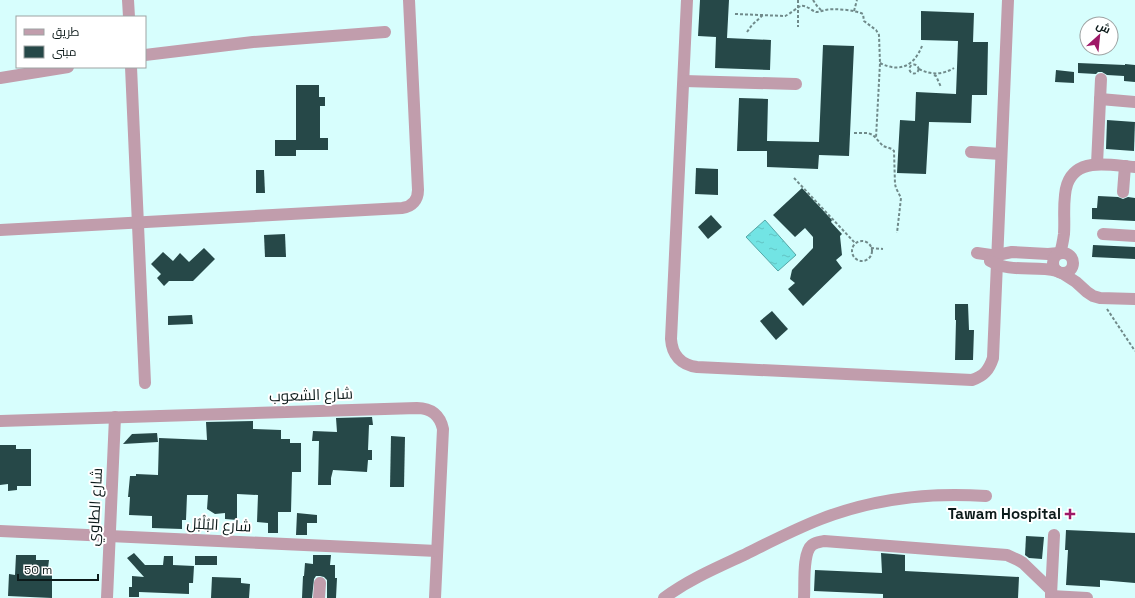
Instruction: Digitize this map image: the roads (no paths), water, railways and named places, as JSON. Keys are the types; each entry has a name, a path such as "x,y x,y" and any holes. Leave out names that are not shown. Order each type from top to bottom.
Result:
{"street":[{"path":"128,0 129,16"},
{"path":"0,230 402,208 411,205 416,198 418,190 409,0"},
{"path":"687,0 671,339 673,351 680,361 697,367 968,380 979,378 986,373 993,358 1008,0"},
{"path":"146,55 253,42 385,32"},
{"path":"0,75 60,68"},
{"path":"131,68 145,383"},
{"path":"1097,164 1101,79"},
{"path":"684,81 796,84"},
{"path":"1100,99 1135,102"},
{"path":"970,152 1001,154"},
{"path":"1063,254 1064,192 1070,177 1084,166 1097,164 1130,167 1123,192"},
{"path":"1103,234 1135,236"},
{"path":"997,259 1012,252 1063,254 1072,260 1064,270"},
{"path":"1063,254 1054,258 1053,265 1064,270 1082,288 1093,296 1100,298 1135,299"},
{"path":"977,256 997,259 1009,267 1064,270"},
{"name":"شارع الشعوب","path":"0,421 417,408 430,410 439,418 443,429 435,598"},
{"name":"شارع الطاوي","path":"107,598 115,417"},
{"path":"664,598 687,582 704,573 801,527 842,512 881,501 902,498 944,494 986,496"},
{"name":"شارع البُلْبُل","path":"0,531 437,551"},
{"path":"1051,595 1054,535"},
{"path":"804,598 807,552 811,546 817,542 824,541 1001,554 1012,557 1023,563 1051,595 1087,598"},
{"path":"319,598 320,583"}],"water":[{"path":"765,220 796,255 778,271 746,237"}],"place":[{"name":"Tawam Hospital","path":"1070,514"}]}
